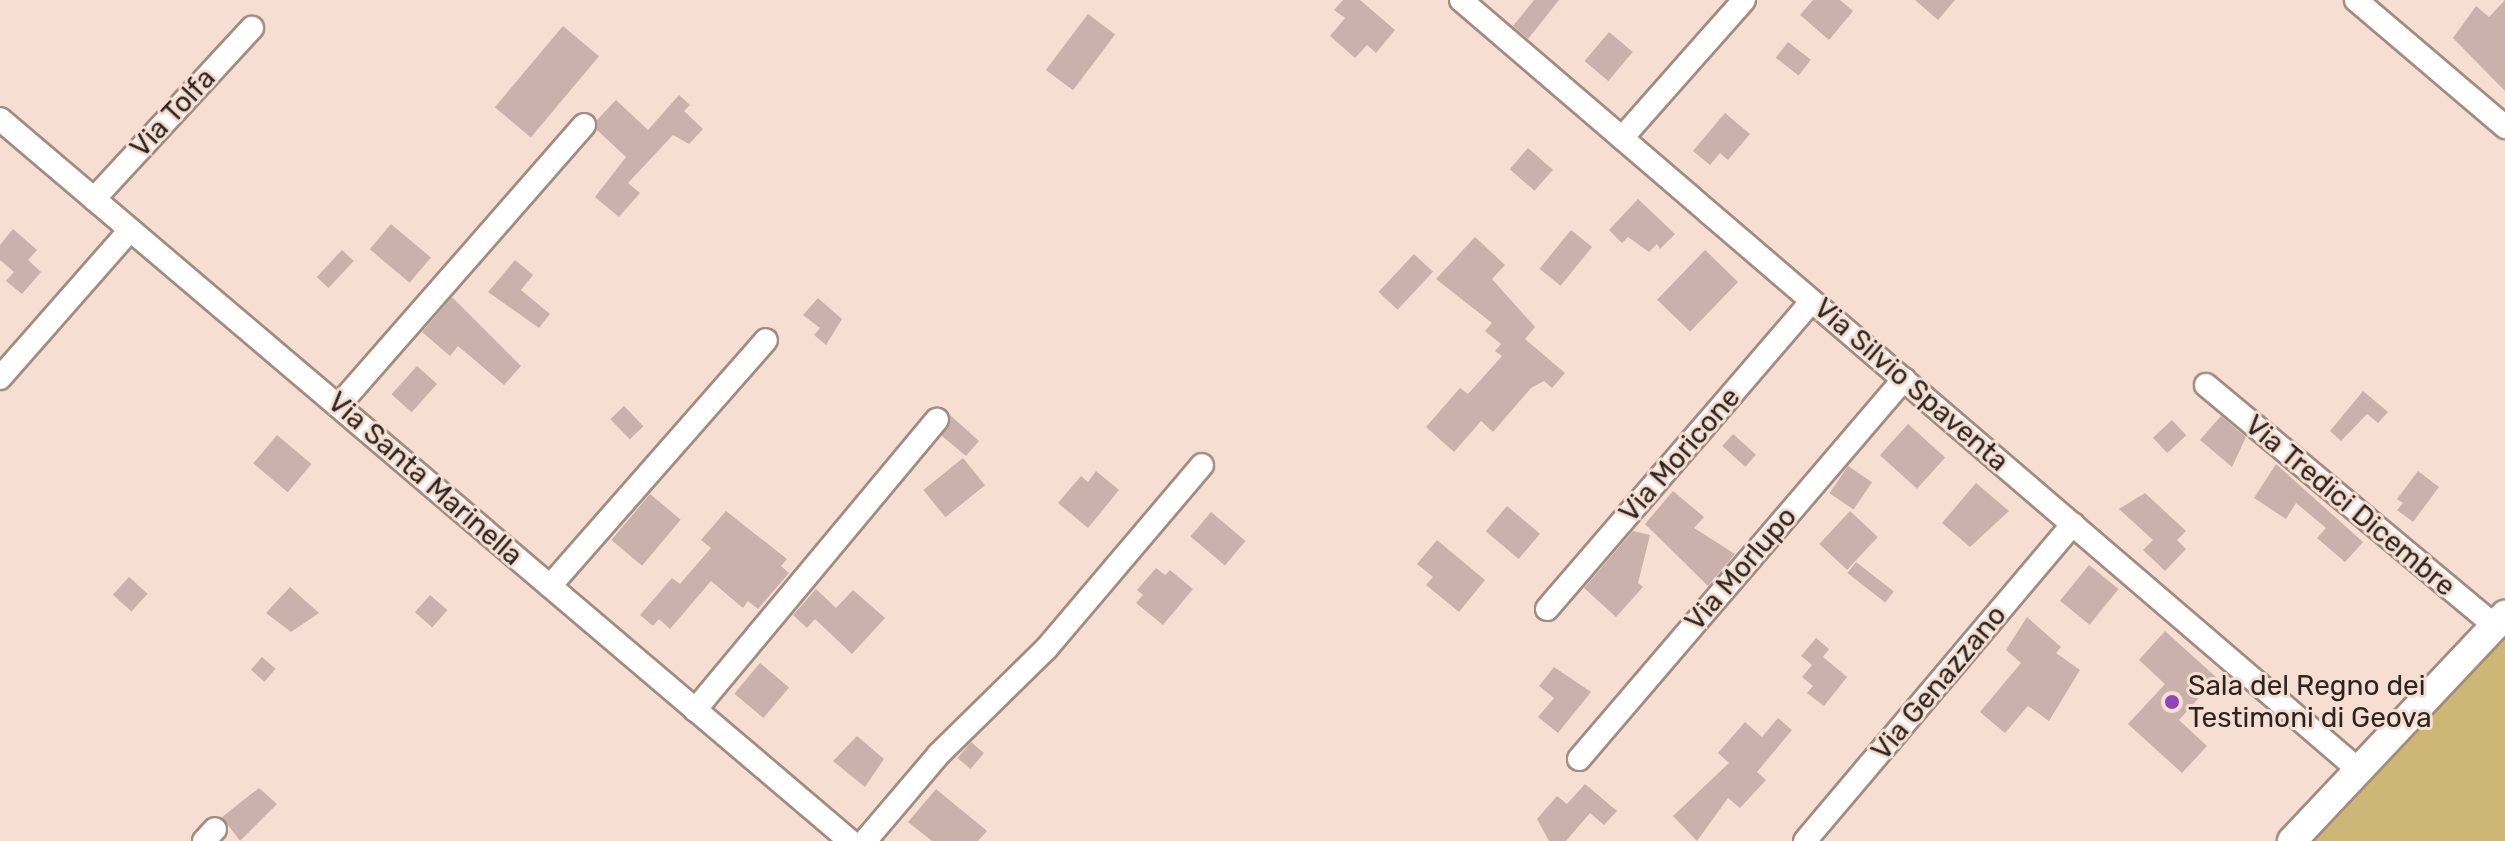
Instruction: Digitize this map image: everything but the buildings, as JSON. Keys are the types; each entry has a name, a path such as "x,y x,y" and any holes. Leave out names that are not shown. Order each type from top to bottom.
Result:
{"main road":[{"path":"2292,841 2500,621"}],"street":[{"path":"1622,138 1744,0"},
{"path":"2356,0 2505,127"},
{"name":"Via Silvio Spaventa","path":"1471,3 1622,138 2360,771"},
{"name":"Via Tolfa","path":"94,199 252,28"},
{"name":"Via Santa Marinella","path":"0,119 850,841"},
{"path":"339,405 584,125"},
{"path":"0,378 130,230"},
{"name":"Via Moricone","path":"1547,609 1812,301"},
{"path":"550,586 766,340"},
{"name":"Via Morlupo","path":"1579,759 1904,379"},
{"name":"Via Tredici Dicembre","path":"2206,385 2500,621"},
{"path":"695,710 937,420"},
{"path":"865,841 939,754 1046,649 1202,465"},
{"name":"Via Genazzano","path":"1805,841 2073,524"}],"shaded area":[{"path":"2505,630 2505,841 2299,841"}],"place":[{"name":"Sala del Regno dei Testimoni di Geova","path":"2172,702"}]}
